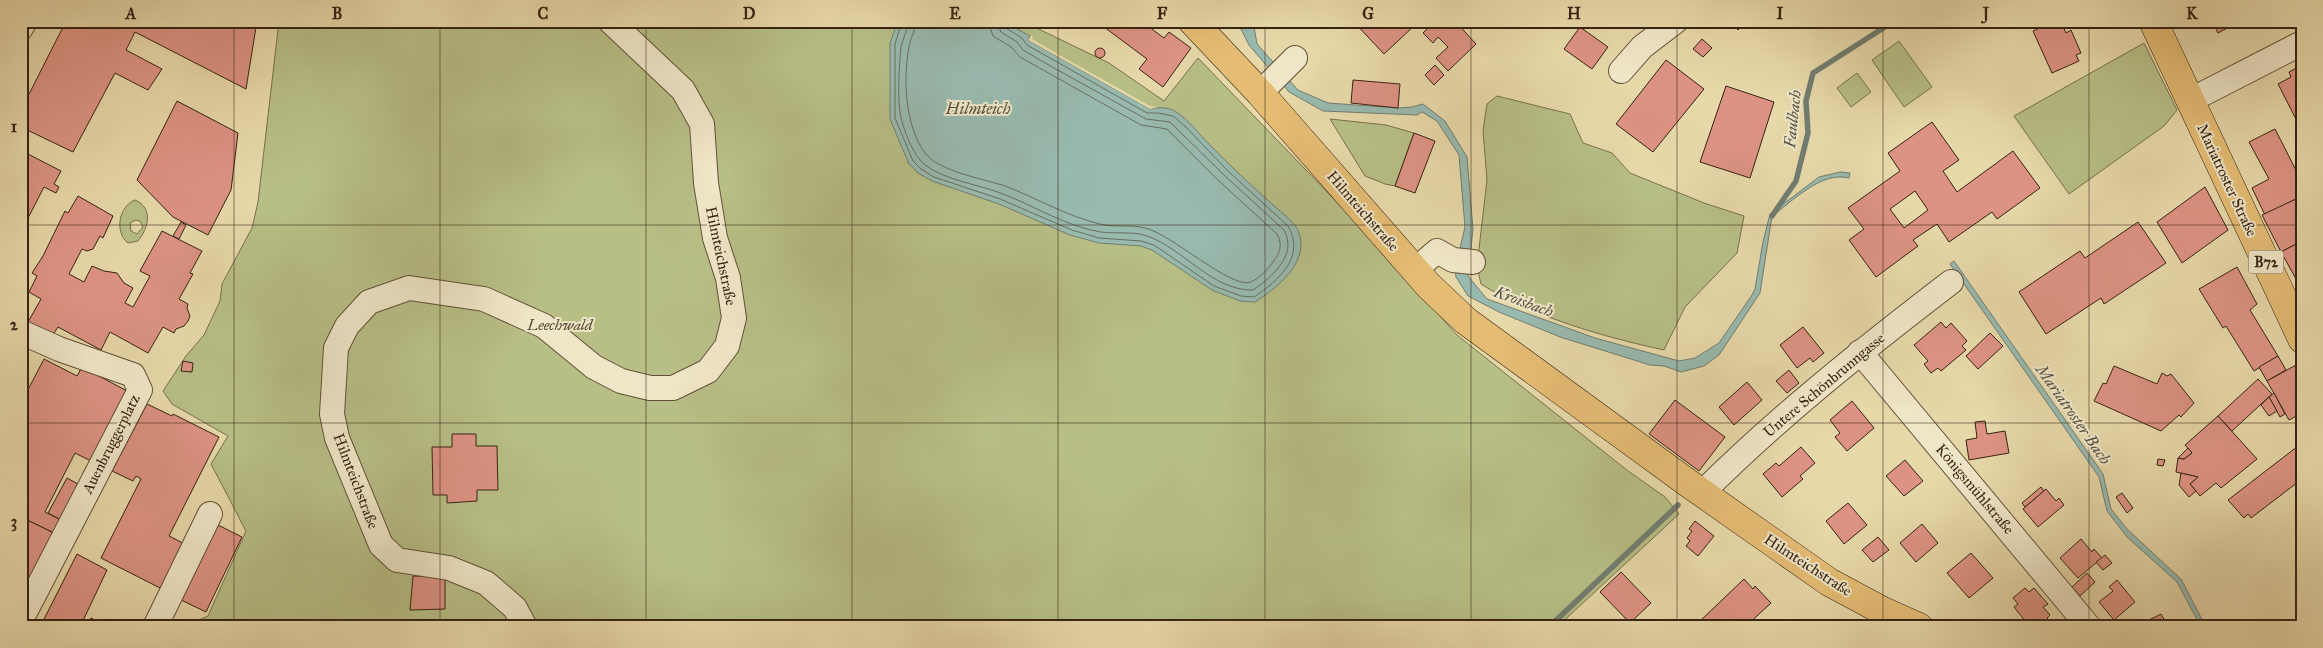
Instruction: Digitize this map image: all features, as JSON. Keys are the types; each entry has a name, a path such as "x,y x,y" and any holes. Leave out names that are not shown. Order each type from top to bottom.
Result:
{"main road":[{"name":"Hilmteichstraße","path":"1192,21 1266,86 1416,270 1466,322 1550,384 1570,413 1604,442 1676,492 1702,494 1829,582 1908,625"},
{"name":"Mariatroster Straße","path":"2153,21 2189,101 2299,325"}],"street":[{"path":"21,28 25,21"},
{"name":"Hilmteichstraße","path":"525,627 515,608 486,583 449,568 397,560 381,545 337,438 332,414 336,348 347,326 369,302 409,288 484,299 492,302 544,326 594,367 621,381 650,388 673,388 708,371 727,346 734,318 728,278 715,238 706,183 702,124 683,90 610,21"},
{"path":"1621,71 1642,47 1676,21"},
{"path":"2189,101 2302,43"},
{"path":"1266,86 1295,58"},
{"path":"1416,270 1437,251 1463,261"},
{"name":"Untere Schönbrunngasse","path":"1702,494 1749,448 1860,352 1951,282"},
{"name":"Auenbruggerplatz","path":"21,332 59,349 132,375 140,390 21,620"},
{"name":"Königsmühlstraße","path":"1860,352 2089,627"},
{"path":"155,627 210,514"}],"green space":[{"name":"Leechwald","path":"279,21 1022,21 1109,63 1164,101 1198,58 1358,224 1457,335 1628,471 1665,497 1679,514 1557,627 183,627 208,616 246,531 211,464 228,436 172,404 163,391 186,356 204,335 220,301 222,284 252,228 258,202"},
{"path":"1899,41 1932,87 1904,107 1872,60"},
{"path":"2144,43 2177,110 2164,126 2069,194 2014,116"},
{"path":"1857,73 1871,92 1851,107 1837,88"},
{"path":"1497,96 1570,114 1583,143 1612,153 1630,173 1704,203 1744,216 1737,253 1685,307 1664,350 1617,339 1546,316 1501,296 1481,284 1477,266 1487,180 1483,131 1487,104"},
{"path":"1330,119 1386,125 1414,133 1395,186 1365,176"},
{"path":"135,200 141,204 147,213 147,219 142,236 138,241 128,243 121,232 120,220 122,213","holes":["136,220 140,221 143,227 137,234 131,231 130,223"]}],"water":[{"name":"Hilmteich","path":"898,21 1003,21 1030,36 1028,40 1150,109 1170,109 1181,115 1224,160 1296,227 1300,236 1301,247 1299,257 1294,266 1280,283 1255,302 1240,301 1212,290 1152,250 1141,246 1099,243 1070,235 999,204 932,181 918,173 909,164 890,119 890,43"},
{"path":"1242,21 1253,21 1257,44 1298,90 1328,103 1398,108 1423,104 1445,121 1467,157 1473,229 1468,276 1487,299 1595,338 1679,361 1695,358 1719,343 1752,295 1755,289 1770,214 1819,177 1840,172 1850,173 1849,178 1839,177 1818,183 1772,216 1760,293 1719,355 1704,366 1681,372 1664,366 1650,365 1560,337 1499,312 1468,296 1456,277 1455,269 1465,227 1459,155 1437,121 1422,112 1417,115 1323,111 1289,92 1249,45 1241,29"},
{"name":"Mariatroster Bach","path":"1954,261 2103,474 2111,509 2127,529 2181,579 2206,627 2201,627 2177,582 2127,537 2107,511 2099,477 1950,264"}],"pier":[{"path":"1033,36 1032,39 1150,106 1158,107 1150,109 1028,40"}],"building":[{"path":"66,21 257,21 246,89 135,32 126,50 162,69 148,90 115,73 73,152 21,127 21,110"},
{"path":"1078,21 1095,21 1089,29"},
{"path":"1096,21 1141,21 1164,38 1169,32 1191,48 1163,87 1139,69 1147,59"},
{"path":"1353,21 1411,21 1415,25 1384,54"},
{"path":"1435,21 1455,21 1476,44 1448,71 1436,58 1448,47 1438,37 1433,43 1423,33"},
{"path":"1729,21 1746,21 1738,30"},
{"path":"2055,21 2061,21 2066,33 2071,30 2081,53 2076,55 2079,61 2052,73 2033,31"},
{"path":"2212,21 2228,21 2231,26 2218,33"},
{"path":"1580,27 1608,47 1592,69 1564,49"},
{"path":"1702,39 1712,48 1703,57 1693,49"},
{"path":"1098,48 1102,48 1105,53 1104,57 1098,58 1095,55 1095,51"},
{"path":"1666,60 1704,89 1653,152 1616,124"},
{"path":"1435,65 1444,75 1434,85 1425,75"},
{"path":"2302,65 2302,121 2298,123 2278,84 2291,77 2289,72"},
{"path":"1353,80 1400,84 1398,108 1351,103"},
{"path":"1726,86 1774,102 1750,178 1700,162"},
{"path":"177,101 238,133 231,190 208,235 173,217 137,180"},
{"path":"1932,122 1959,160 1943,171 1957,192 2013,151 2040,188 1997,219 1992,212 1949,242 1937,224 1913,240 1918,246 1876,277 1849,240 1864,229 1848,208 1900,171 1888,153","holes":["1915,191 1928,210 1904,228 1890,209"]},
{"path":"2275,129 2302,182 2302,196 2265,215 2252,188 2269,179 2249,142"},
{"path":"1414,133 1435,141 1415,193 1395,186"},
{"path":"24,152 61,171 54,184 59,187 56,193 44,187 26,222 21,220 21,156"},
{"path":"2205,187 2228,230 2182,263 2157,222"},
{"path":"78,196 113,216 103,238 100,236 93,249 87,251 82,249 69,274 84,282 92,266 104,271 117,273 124,283 133,288 125,303 133,307 150,276 140,271 162,231 202,251 190,273 193,274 179,299 188,304 187,308 190,316 188,321 184,326 176,329 174,333 163,327 148,353 110,332 101,350 58,327 52,336 28,322 41,299 29,292 37,276 32,273 43,256 65,211 68,213"},
{"path":"2296,199 2302,211 2302,241 2281,252 2262,215"},
{"path":"181,222 186,225 179,239 173,236"},
{"path":"2138,222 2166,263 2104,304 2101,298 2046,334 2019,292 2080,251 2085,258"},
{"path":"2302,241 2302,285 2300,286 2281,252"},
{"path":"2237,267 2257,304 2250,310 2278,356 2254,371 2226,326 2223,328 2199,289"},
{"path":"1941,322 1946,328 1951,323 1967,341 1962,346 1966,350 1941,371 1938,368 1931,373 1924,364 1928,361 1914,345"},
{"path":"1803,327 1824,353 1813,362 1810,358 1797,368 1780,345"},
{"path":"1990,333 2003,346 1978,369 1966,356"},
{"path":"2278,356 2286,370 2267,381 2259,367"},
{"path":"44,359 77,376 82,367 129,392 93,462 75,453 45,512 63,521 56,534 21,517 21,403"},
{"path":"183,361 193,363 192,372 181,371"},
{"path":"2296,365 2302,376 2302,413 2289,420 2267,381"},
{"path":"2114,366 2157,384 2162,373 2167,376 2171,374 2194,403 2181,417 2179,415 2161,431 2094,401 2103,383 2106,384"},
{"path":"1789,370 1799,383 1787,393 1776,381"},
{"path":"2258,379 2272,394 2232,431 2218,416"},
{"path":"1747,382 1762,400 1734,425 1719,407"},
{"path":"2274,393 2285,414 2280,417 2269,397"},
{"path":"2269,397 2277,411 2269,416 2261,405"},
{"path":"1675,400 1725,437 1699,471 1649,434"},
{"path":"1852,401 1874,428 1847,451 1835,437 1840,433 1830,420"},
{"path":"147,404 172,416 173,414 219,437 169,536 187,545 164,590 101,558 141,479 136,476 133,481 112,471"},
{"path":"2218,416 2257,459 2221,488 2216,483 2200,496 2190,484 2198,477 2176,472 2178,458 2184,459 2192,453 2185,445"},
{"path":"1985,421 1987,434 2005,431 2009,453 1969,460 1966,440 1977,438 1975,422"},
{"path":"452,434 476,434 476,446 497,446 498,490 477,490 477,501 447,503 447,495 433,495 432,447 452,447"},
{"path":"2302,443 2302,479 2251,518 2248,514 2244,518 2228,500"},
{"path":"1801,447 1815,463 1800,476 1803,479 1782,497 1763,474 1776,463 1779,466"},
{"path":"2188,448 2192,453 2184,459 2178,458"},
{"path":"2158,459 2165,460 2163,466 2157,465"},
{"path":"1905,460 1923,481 1904,496 1886,476"},
{"path":"2181,473 2198,477 2190,484 2196,491 2189,497 2179,485"},
{"path":"67,478 78,484 63,521 48,513"},
{"path":"2041,487 2044,491 2025,507 2022,503"},
{"path":"2046,489 2056,501 2059,498 2064,505 2038,527 2023,509"},
{"path":"2122,493 2133,508 2127,513 2116,497"},
{"path":"1848,503 1867,525 1844,544 1826,521"},
{"path":"21,517 56,534 21,604"},
{"path":"1695,521 1714,536 1698,556 1686,546 1690,541 1687,538 1692,531 1689,529"},
{"path":"216,524 242,537 206,612 179,599"},
{"path":"1922,524 1938,543 1916,562 1900,543"},
{"path":"1878,537 1889,550 1873,562 1862,550"},
{"path":"2081,539 2092,552 2094,549 2102,558 2078,578 2060,558"},
{"path":"1971,553 1993,578 1969,598 1947,573"},
{"path":"77,554 107,570 80,627 40,627"},
{"path":"2105,555 2112,563 2103,570 2096,562"},
{"path":"1621,572 1651,603 1630,623 1600,592"},
{"path":"2087,573 2095,582 2080,596 2072,587"},
{"path":"413,576 445,577 445,609 410,610"},
{"path":"1744,579 1753,589 1755,586 1771,603 1745,627 1701,627 1698,623"},
{"path":"2117,580 2135,602 2114,620 2099,602 2113,591 2109,587"},
{"path":"2025,588 2029,592 2034,588 2048,604 2043,607 2050,615 2047,618 2052,623 2048,627 2030,627 2014,607 2018,604 2013,598"},
{"path":"2161,614 2168,626 2150,627 2147,621"},
{"path":"91,618 109,627 88,627"}],"waterway":[{"name":"Faulbach","path":"1772,216 1796,181 1808,133 1806,101 1813,73 1888,25 1914,21"},
{"path":"1549,627 1678,505"}],"water label":[{"name":"Kroisbach","path":"1524,301"}]}
